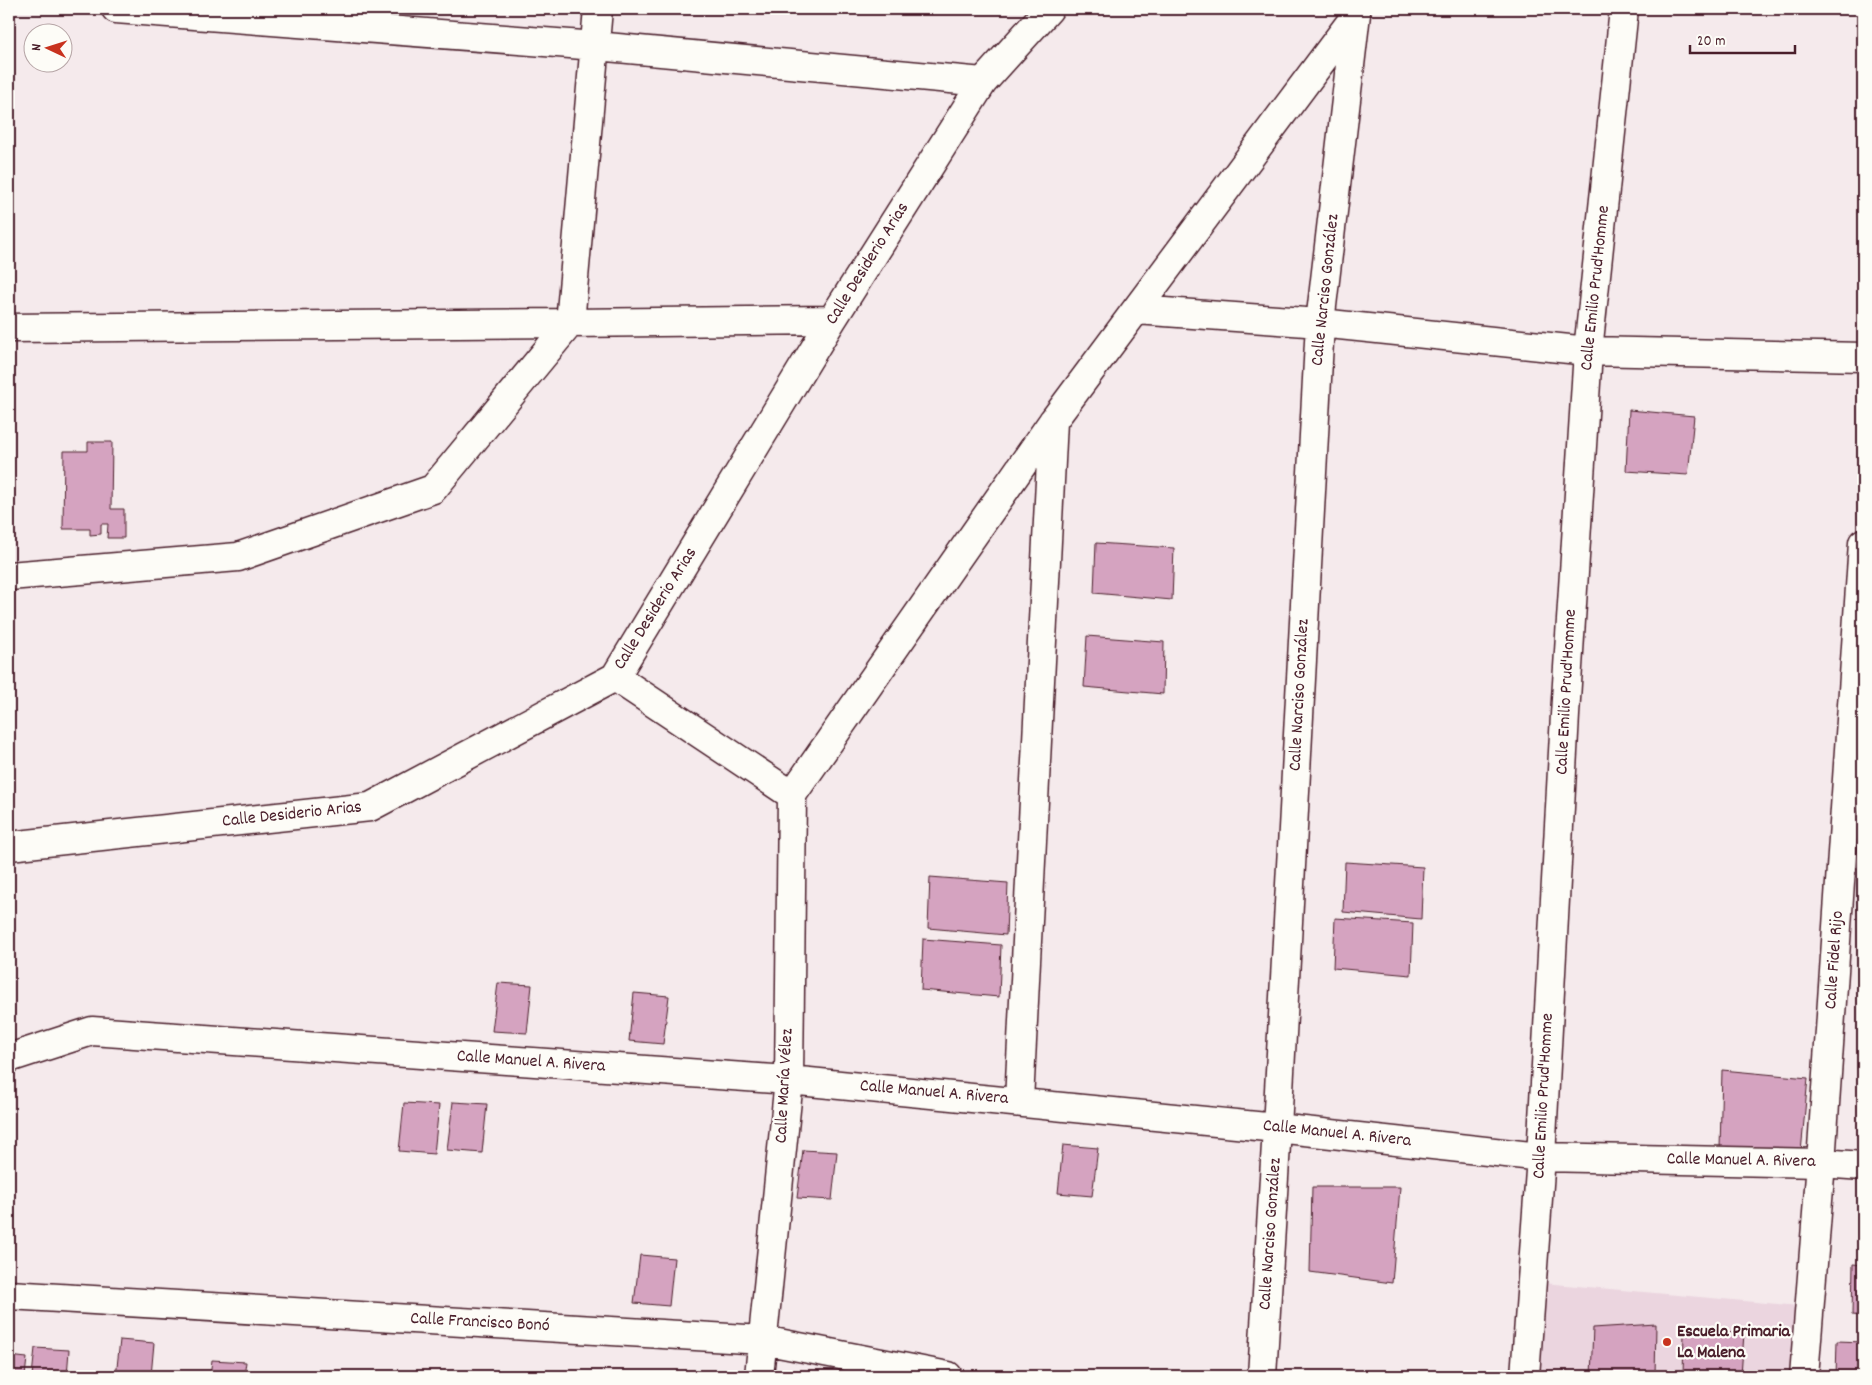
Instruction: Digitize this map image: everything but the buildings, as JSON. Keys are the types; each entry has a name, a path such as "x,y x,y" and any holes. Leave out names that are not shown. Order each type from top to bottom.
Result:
{"street":[{"path":"116,9 596,46 983,82"},
{"path":"9,576 238,557 433,489 570,323 598,9"},
{"name":"Calle Desiderio Arias","path":"9,846 370,807 615,676 832,320 983,82 1049,9"},
{"name":"Calle Emilio Prud'Homme","path":"1525,1376 1541,1157 1565,715 1588,351 1624,9"},
{"path":"615,676 792,795 1053,421 1360,12"},
{"name":"Calle Narciso González","path":"1262,1376 1320,323 1360,12"},
{"path":"1136,310 1320,323 1588,351 1863,357"},
{"path":"9,328 832,320"},
{"path":"1019,1101 1053,421"},
{"name":"Calle Fidel Rijo","path":"1804,1376 1821,1163 1863,543"},
{"name":"Calle María Vélez","path":"759,1376 789,1080 792,795"},
{"name":"Calle Manuel A. Rivera","path":"9,1058 92,1031 789,1080 1019,1101 1541,1157 1821,1163 1863,1166"},
{"name":"Calle Francisco Bonó","path":"9,1295 763,1340 948,1376"}],"shaded area":[{"name":"Escuela Primaria La Malena","path":"1532,1282 1810,1307 1804,1376 1525,1376"}],"place":[{"name":"Escuela Primaria La Malena","path":"1667,1342"}]}
